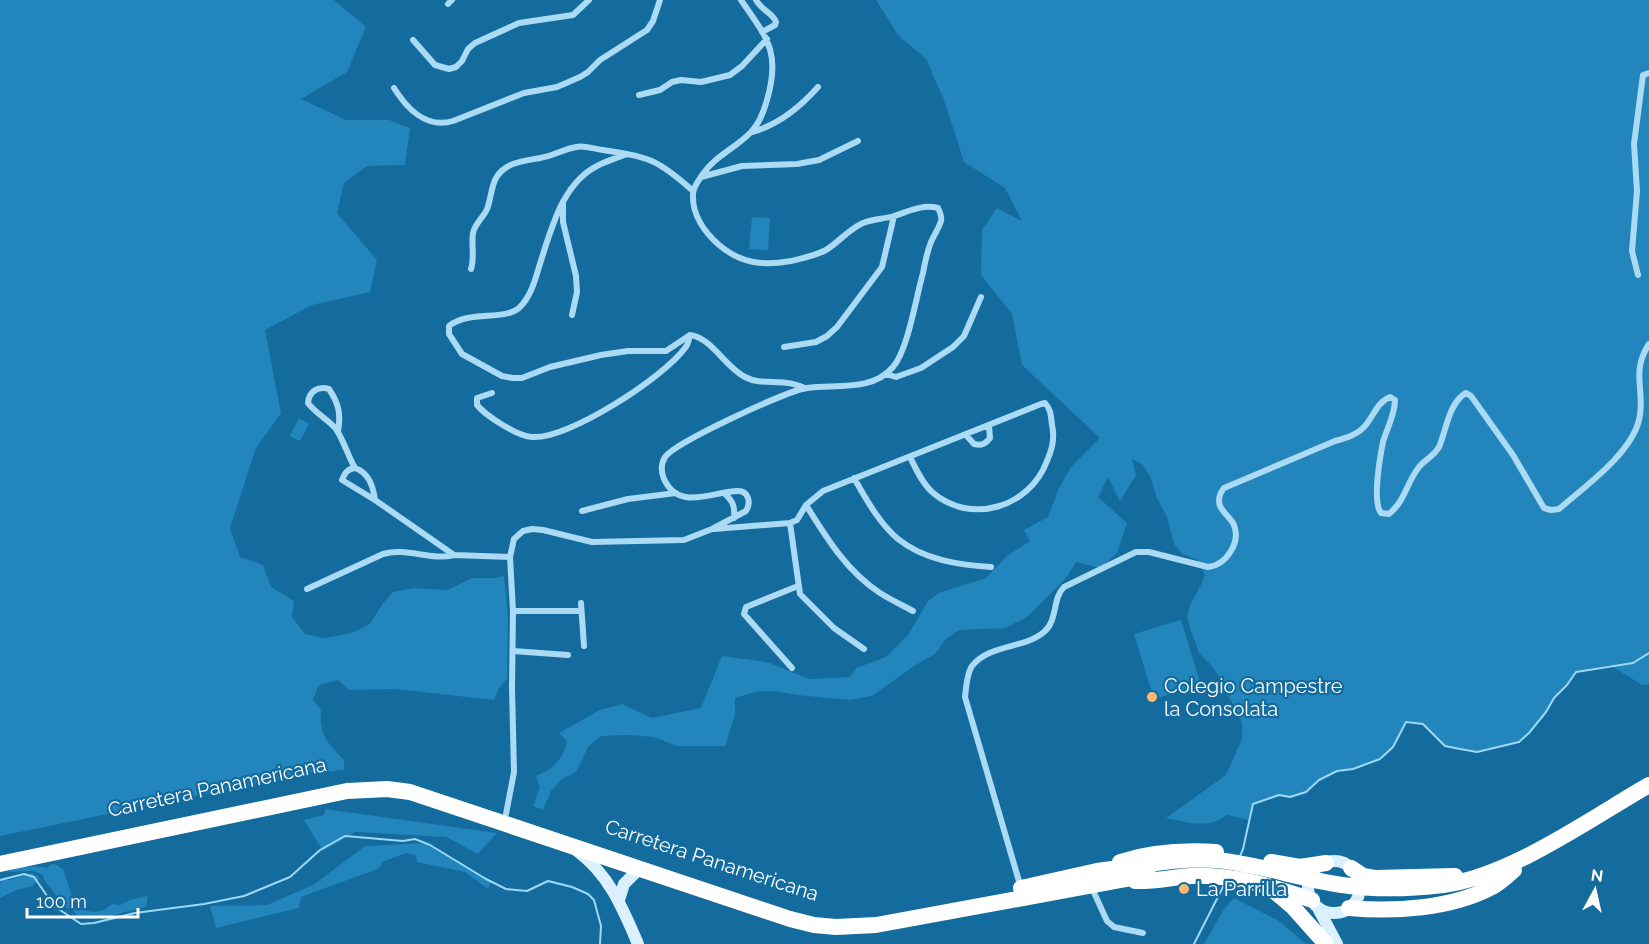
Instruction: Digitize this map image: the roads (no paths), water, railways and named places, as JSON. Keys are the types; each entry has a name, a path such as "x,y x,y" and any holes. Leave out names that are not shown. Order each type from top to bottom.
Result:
{"highway":[{"name":"Carretera Panamericana","path":"0,855 338,782 388,779 411,783 641,861 820,918 850,920 874,917 1021,888 1146,870 1228,872 1351,895 1409,898 1477,877 1512,862 1649,785"},
{"name":"Carretera Panamericana","path":"0,864 347,791 369,789 410,792 790,919 814,925 844,928 876,925 1094,878 1113,880 1146,870"},
{"name":"Carretera Panamericana","path":"1442,889 1471,886 1514,870 1566,844 1649,797"},
{"path":"1094,878 1132,858 1191,851 1228,853 1291,866 1326,863"},
{"path":"1351,868 1364,876 1375,878 1477,877"},
{"path":"1349,908 1380,910 1411,908 1461,898 1493,887 1514,870"},
{"path":"1113,880 1146,882 1190,876 1213,876 1262,885 1314,903"},
{"path":"1262,885 1292,906 1326,944"}],"main road":[{"path":"571,846 595,866 619,900 638,944"},
{"path":"1339,862 1351,868 1360,885 1358,898 1338,924 1339,944 1309,893 1310,878 1319,866 1326,863 1339,862"},
{"path":"619,900 624,884 639,868"},
{"path":"1314,903 1332,913 1349,908"}],"street":[{"path":"413,40 435,65 449,69 456,67 462,61 468,49 475,43 519,23 573,15 589,0"},
{"path":"394,88 403,102 414,112 433,123 443,124 524,93 557,87 588,72 600,60 647,30 653,21 660,0"},
{"path":"506,814 514,772 513,611 510,557 514,539 523,531 532,529 592,542 684,540 712,529 746,511 749,500 746,494 740,491 701,498 688,498 676,492 667,485 661,468 664,458 673,450 724,422 783,396 806,388 854,386 886,374 901,355 930,246 941,220 938,208 928,206 865,222 824,251 774,264 743,261 714,241 699,221 693,204 692,190 708,166 751,132 759,121 772,84 772,53 767,39 741,0"},
{"path":"756,0 763,10 774,17 776,22 775,25 762,32"},
{"path":"639,95 660,90 672,82 681,80 701,82 730,75 742,66 767,39"},
{"path":"1638,275 1632,251 1637,191 1634,144 1644,75 1649,73"},
{"path":"751,132 768,128 807,100 818,87"},
{"path":"700,177 742,166 797,164 819,160 858,141"},
{"path":"471,269 475,258 473,233 487,211 496,178 513,163 547,157 575,147 585,146 657,162 669,169 692,190"},
{"path":"627,154 600,164 585,175 563,201 532,289 519,308 510,312 456,321 449,326 449,334 462,354 502,376 522,378 550,367 601,355 628,351 666,351 690,335"},
{"path":"563,201 563,222 576,276 577,292 572,315"},
{"path":"784,347 816,342 837,327 882,267 894,216"},
{"path":"886,374 896,377 921,368 953,347 964,336 981,297"},
{"path":"690,335 702,340 736,372 747,379 761,382 789,382 806,388"},
{"path":"492,393 477,398 477,405 483,412 522,435 532,438 546,436 588,420 643,386 665,369 687,346 690,335"},
{"path":"1021,888 965,698 972,666 984,656 1032,640 1043,633 1051,624 1060,592 1065,587 1136,552 1149,552 1208,567 1216,566 1229,556 1237,537 1233,525 1220,505 1220,493 1224,488 1335,441 1351,437 1364,428 1383,400 1390,397 1395,400 1395,407 1383,443 1376,495 1377,508 1381,513 1389,514 1398,507 1419,467 1436,453 1447,421 1466,393 1471,396 1513,455 1544,508 1559,509 1611,465 1635,432 1640,419 1638,372 1643,353 1649,344"},
{"path":"338,432 341,414 336,399 329,389 322,387 315,390 309,397 308,403 338,432 355,468"},
{"path":"712,529 790,523 797,520 806,505 823,491 1041,404 1046,403 1049,407 1053,429 1052,450 1044,471 1032,488 1013,501 994,508 972,509 950,503 932,492 910,457"},
{"path":"966,435 974,444 986,443 990,438 988,426"},
{"path":"375,500 369,479 361,470 351,468 345,473 342,480 454,555"},
{"path":"854,478 873,510 898,539 927,555 962,565 991,567"},
{"path":"582,510 628,499 676,492"},
{"path":"724,493 732,500 735,508 734,518"},
{"path":"806,505 830,544 851,568 879,592 913,611"},
{"path":"790,523 800,594 834,628 864,649"},
{"path":"307,589 394,551 442,558 454,555 510,557"},
{"path":"792,668 744,614 744,610 746,607 798,586"},
{"path":"581,603 584,646"},
{"path":"513,611 581,611"},
{"path":"513,651 568,655"},
{"path":"1094,878 1107,921 1114,927 1143,933"}],"waterway":[{"path":"1240,856 1253,804 1279,795 1290,797 1306,792 1319,780 1337,771 1353,769 1380,759 1393,747 1406,722 1423,724 1445,746 1460,749 1477,752 1519,742 1529,733 1576,672 1633,663 1649,653"},
{"path":"0,880 24,874 34,877 54,906 81,924 94,923 135,913 244,896 290,877 320,850 345,836 403,841 415,839 430,845 506,889 527,891 548,881 588,894 594,900 601,926 600,944"},
{"path":"1194,944 1224,885"}],"place":[{"name":"Colegio Campestre la Consolata","path":"1152,697"},
{"name":"La Parrilla","path":"1184,889"}]}
